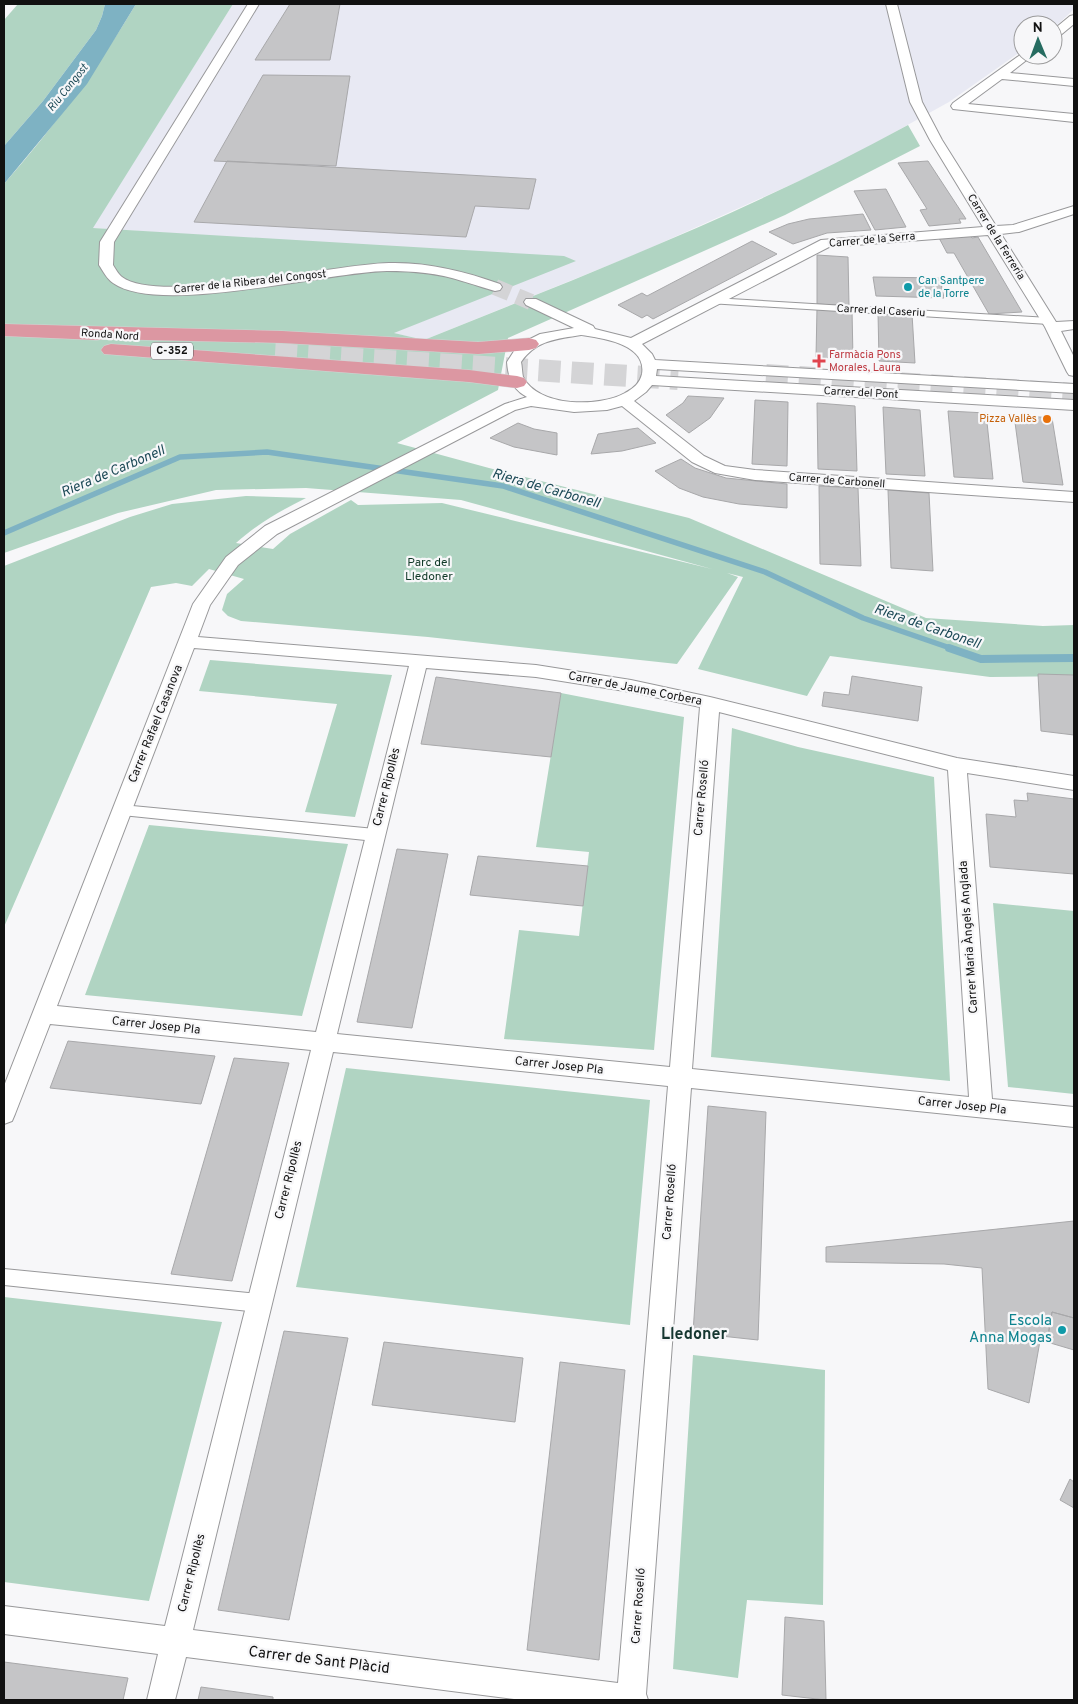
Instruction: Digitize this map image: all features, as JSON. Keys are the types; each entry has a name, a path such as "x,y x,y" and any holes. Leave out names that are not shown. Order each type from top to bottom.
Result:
{"highway":[{"name":"Ronda Nord","path":"4,330 74,340 275,350"},
{"path":"74,340 282,337 478,348 531,342"},
{"name":"Ronda Nord","path":"4,344 74,340"},
{"path":"74,340 258,362 469,376 518,384"}],"street":[{"name":"Carrer de la Ribera del Congost","path":"253,4 107,242 103,256 104,263 113,277 121,282 148,290 184,292 367,269 420,267 451,272 494,287"},
{"name":"Carrer de la Ferreria","path":"891,4 916,102 935,139 1050,324 1074,372"},
{"path":"1063,28 1074,18"},
{"path":"1013,65 957,106 1074,118"},
{"path":"998,76 1074,83"},
{"name":"Carrer de la Serra","path":"631,344 826,243 1014,229 1074,210"},
{"name":"Carrer del Caseriu","path":"713,301 1074,326"},
{"path":"531,302 574,324 620,338 644,355 649,364 647,380 640,389 623,400 595,407 573,407 531,401 510,407 519,400 521,392 512,370 514,360 520,351 544,329 543,317 531,302"},
{"path":"531,342 564,332 602,333"},
{"name":"Carrer del Pont","path":"649,364 1074,389"},
{"name":"Carrer del Pont","path":"647,380 1074,405"},
{"path":"518,384 535,398 553,404"},
{"name":"Carrer de Carbonell","path":"623,400 698,459 721,470 755,475 1074,497"},
{"name":"Carrer Rafael Casanova","path":"4,1114 202,604 218,581 232,562 271,530 361,481 510,407"},
{"name":"Carrer de Jaume Corbera","path":"188,642 536,671 631,686 710,703 957,765 1074,783"},
{"name":"Carrer Ripollès","path":"161,1700 419,661"},
{"name":"Carrer Roselló","path":"632,1700 710,703"},
{"name":"Carrer Maria Àngels Anglada","path":"957,765 981,1108"},
{"path":"122,810 376,835"},
{"name":"Carrer Josep Pla","path":"43,1014 1074,1117"},
{"path":"4,1276 259,1303"},
{"name":"Carrer de Sant Plàcid","path":"4,1620 632,1700"}],"shaded area":[{"path":"233,4 1074,4 1074,9 1063,19 1063,15 1013,15 1013,57 949,102 839,163 639,253 424,340 393,333 575,260 92,228"}],"green space":[{"path":"18,4 105,4 96,30 43,101 4,146 4,20"},
{"name":"Parc del Lledoner","path":"136,4 233,4 93,228 564,256 576,261 394,333 424,340 669,240 730,213 849,156 908,125 920,146 785,215 508,338 498,390 397,443 689,518 926,618 1043,626 1074,625 1074,676 990,677 830,656 807,696 698,669 743,577 727,573 738,577 677,664 428,637 241,621 228,616 222,610 227,594 244,579 209,569 192,586 176,583 151,587 4,927 4,566 130,517 172,504 246,496 306,498 269,518 236,543 273,549 290,534 351,500 358,505 442,503 712,569 461,500 306,488 216,490 118,513 4,553 4,184 74,97"},
{"path":"210,660 392,675 355,817 305,812 337,704 199,691"},
{"path":"561,693 684,717 654,1050 504,1039 519,930 579,936 589,852 536,847"},
{"path":"732,728 798,747 934,777 950,1081 711,1057"},
{"path":"149,825 348,844 302,1016 85,995"},
{"path":"993,903 1074,911 1074,1094 1008,1087"},
{"path":"346,1068 650,1100 630,1325 296,1287"},
{"path":"4,1297 222,1322 149,1601 4,1582"},
{"path":"693,1355 825,1370 823,1605 747,1600 738,1678 673,1669"}],"water":[{"name":"Riu Congost","path":"105,4 136,4 87,84 4,184 4,146 43,101 96,30"}],"building":[{"path":"290,4 340,4 330,60 255,60"},
{"path":"263,75 350,76 336,166 214,161"},
{"path":"227,161 536,179 529,209 475,206 466,237 194,222"},
{"path":"928,161 966,219 959,219 961,223 929,226 920,210 927,209 898,163"},
{"path":"886,189 906,227 875,230 854,191"},
{"path":"863,214 871,230 827,233 793,244 769,232 788,224 809,219"},
{"path":"969,234 972,238 978,237 1022,312 989,314 954,253 947,253 938,236"},
{"path":"752,241 777,254 653,319 647,315 642,318 618,305 642,293 647,296"},
{"path":"817,255 848,257 849,306 817,304"},
{"name":"Can Santpere de la Torre","path":"873,277 940,278 944,298 876,296"},
{"path":"817,308 852,310 853,359 816,357"},
{"path":"878,312 912,314 915,363 879,361"},
{"path":"688,396 724,398 710,418 689,433 666,415 683,403"},
{"path":"755,400 788,402 787,466 752,464"},
{"path":"817,403 855,406 857,471 818,469"},
{"path":"883,407 920,410 925,476 886,474"},
{"path":"948,411 986,413 993,479 954,477"},
{"path":"1014,415 1052,418 1063,485 1023,482"},
{"path":"518,423 534,429 557,433 557,455 514,447 490,438"},
{"path":"638,428 656,443 622,451 591,454 598,434"},
{"path":"681,459 695,468 726,478 787,484 787,508 739,504 703,497 679,488 655,471"},
{"path":"819,486 858,488 861,566 820,564"},
{"path":"888,490 929,493 933,571 891,568"},
{"path":"1038,674 1074,675 1074,735 1041,731"},
{"path":"852,676 922,687 918,721 822,706 824,692 849,695"},
{"path":"436,677 561,693 551,757 421,744"},
{"path":"1027,793 1074,799 1074,874 990,867 986,814 1016,817 1014,800 1028,801"},
{"path":"397,849 448,854 412,1028 357,1022"},
{"path":"478,856 588,866 583,906 470,895"},
{"path":"68,1041 215,1056 201,1104 50,1088"},
{"path":"234,1058 289,1063 232,1281 171,1274"},
{"path":"708,1106 766,1112 758,1340 693,1333"},
{"path":"1074,1221 1074,1318 1052,1312 1047,1342 1040,1341 1029,1403 988,1389 982,1268 944,1264 826,1262 826,1247"},
{"name":"Escola Anna Mogas","path":"1052,1312 1074,1318 1074,1350 1047,1342"},
{"path":"284,1331 348,1338 289,1620 218,1610"},
{"path":"384,1342 523,1358 515,1422 372,1405"},
{"path":"560,1362 625,1370 599,1660 527,1650"},
{"path":"1070,1479 1074,1482 1074,1508 1060,1500"},
{"path":"785,1617 824,1621 826,1700 782,1695"},
{"path":"4,1662 128,1678 123,1700 4,1700"},
{"path":"201,1687 273,1697 273,1700 198,1700"}],"waterway":[{"name":"Riera de Carbonell","path":"4,533 180,457 267,452 503,486 765,572 863,618 953,649"},
{"name":"Riera de Carbonell","path":"949,648 981,659 1074,658"}],"tunnel":[{"path":"495,287 531,302"},
{"path":"275,354 678,379"},
{"path":"766,375 1074,394"}],"place":[{"name":"Can Santpere de la Torre","path":"908,287"},
{"name":"Farmàcia Pons Morales, Laura","path":"819,361"},
{"name":"Pizza Vallès","path":"1047,419"},
{"name":"Escola Anna Mogas","path":"1062,1330"}],"district":[{"name":"Lledoner","path":"694,1335"}]}
